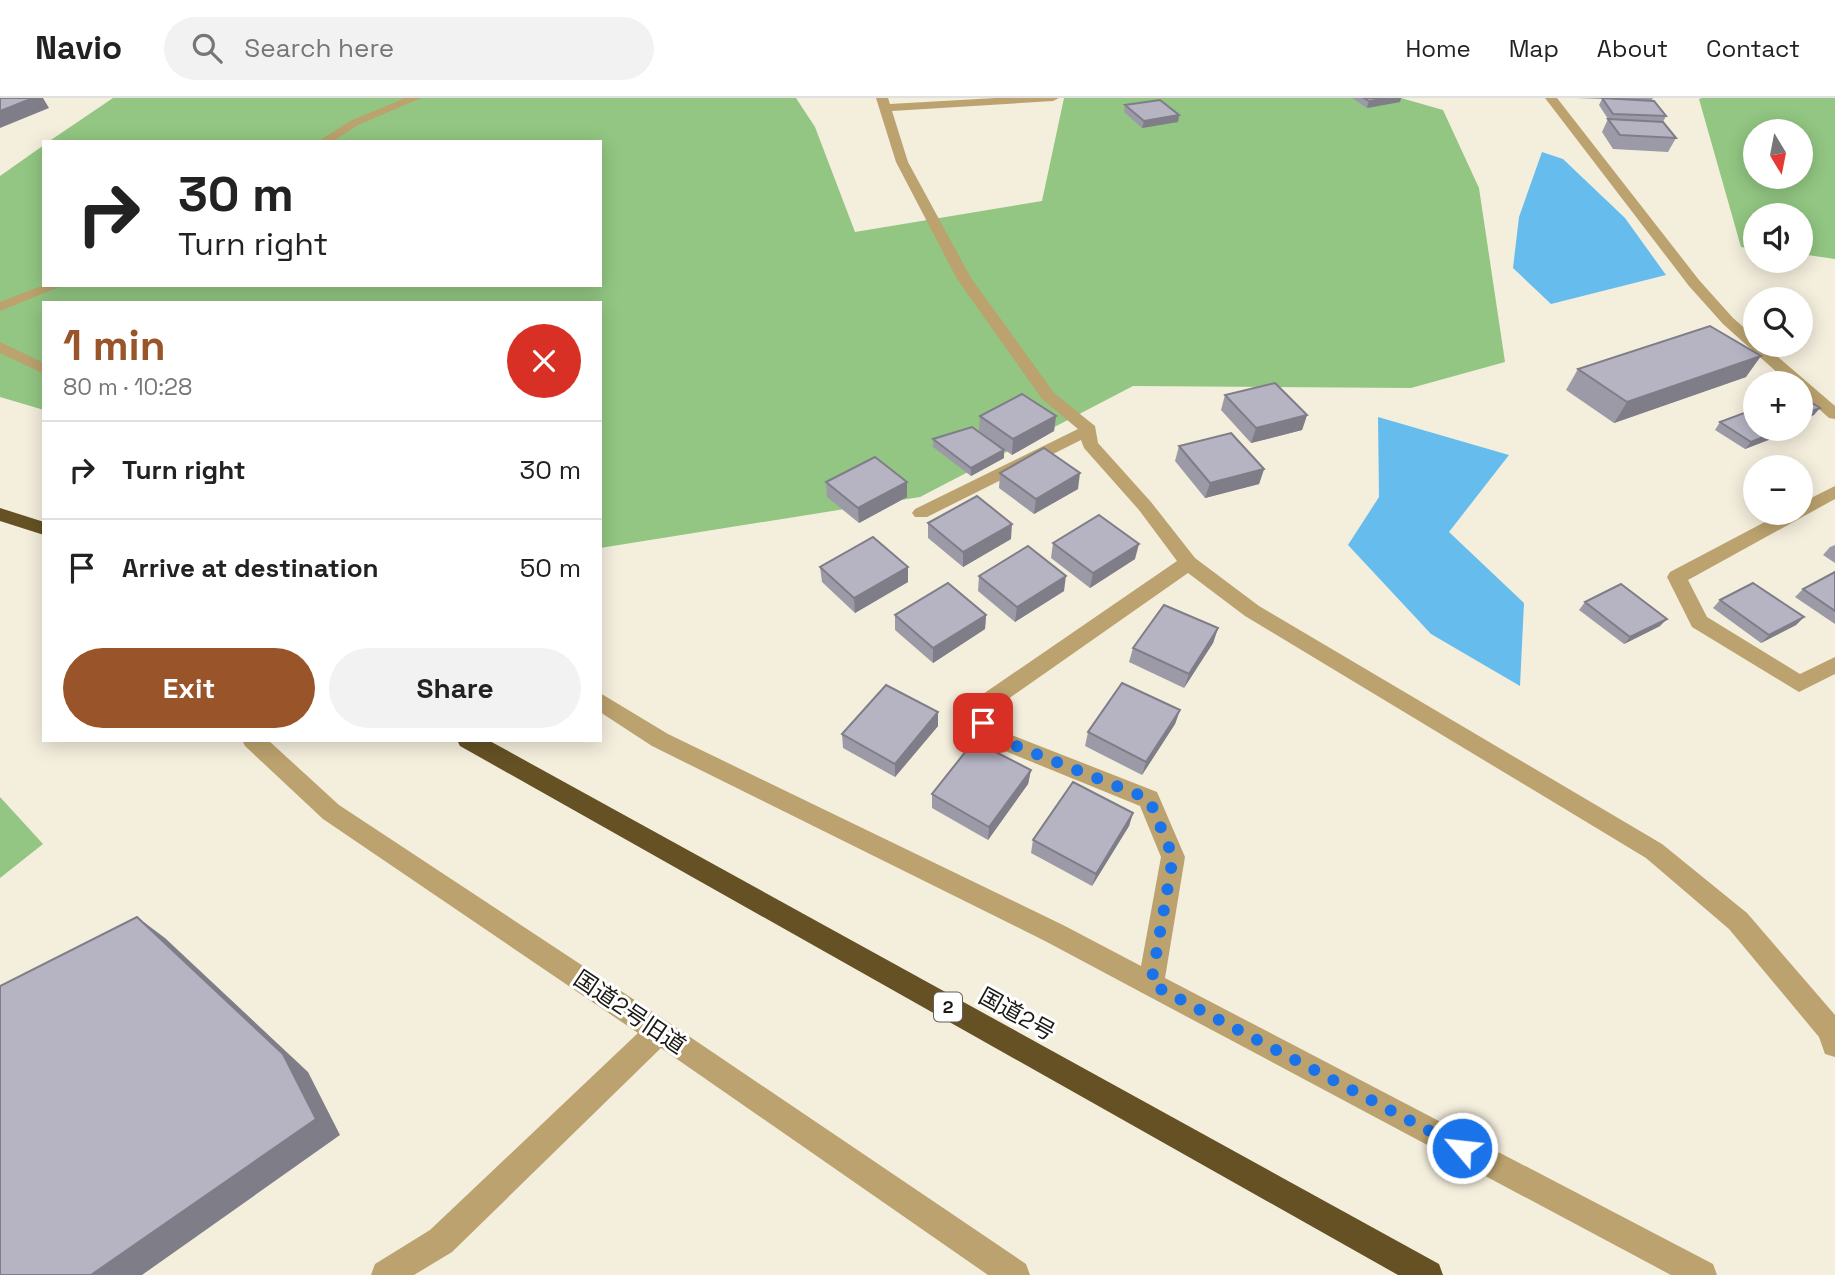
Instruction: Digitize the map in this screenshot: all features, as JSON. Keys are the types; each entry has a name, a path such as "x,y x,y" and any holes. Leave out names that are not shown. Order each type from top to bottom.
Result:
{"highway":[{"path":"0,514 42,528"},
{"name":"国道2号","path":"472,742 1428,1275"}],"street":[{"path":"326,140 354,123 415,98"},
{"path":"1053,98 883,103 902,162 964,279 1048,396 1089,430 1090,444 1145,506 1188,563 1252,611 1654,851 1738,922 1830,1030 1835,1044"},
{"path":"1551,98 1694,283 1728,321 1785,371"},
{"path":"0,307 52,287"},
{"path":"0,347 42,368"},
{"path":"1813,395 1835,414"},
{"path":"921,513 1089,430"},
{"path":"1813,504 1835,492"},
{"path":"1774,525 1677,577 1699,622 1799,684 1835,665"},
{"path":"1151,984 1173,857 1149,799 991,736 975,711 1188,563"},
{"path":"602,702 660,740 1054,933 1702,1275"},
{"name":"国道2号旧道","path":"255,742 331,812 659,1031 1015,1275"},
{"path":"386,1275 441,1241 659,1031"}],"green space":[{"path":"113,98 796,98 815,127 855,232 1042,201 1064,98 1401,98 1443,110 1479,188 1505,362 1411,388 1133,386 920,497 602,548 602,301 42,301 42,409 0,397 0,176 42,146 42,287 602,287 602,140 51,140"},
{"path":"1835,98 1835,259 1813,256 1813,203 1743,203 1741,247 1699,99"},
{"path":"0,797 43,844 0,878"}],"water":[{"path":"1542,152 1563,159 1625,218 1666,275 1551,304 1513,268 1519,217"},
{"path":"1378,417 1509,455 1449,532 1524,603 1520,686 1431,634 1348,545 1379,497"}],"building":[{"path":"0,98 33,98 0,111"},
{"path":"1364,98 1388,98 1369,101"},
{"path":"1602,98 1654,101 1666,116 1613,114"},
{"path":"1160,100 1179,115 1144,121 1125,105"},
{"path":"1608,119 1663,122 1676,138 1620,135"},
{"path":"1710,326 1743,345 1743,357 1758,357 1627,402 1578,369"},
{"path":"1275,383 1307,415 1256,428 1225,395"},
{"path":"1022,394 1056,416 1013,439 980,416"},
{"path":"1743,413 1743,437 1720,422"},
{"path":"972,427 1004,450 971,468 933,439"},
{"path":"1231,433 1264,469 1210,483 1179,446"},
{"path":"1044,448 1080,473 1036,499 1000,473"},
{"path":"875,457 907,482 858,508 826,482"},
{"path":"977,496 1012,524 963,552 928,523"},
{"path":"1099,515 1139,544 1093,573 1053,543"},
{"path":"873,537 908,567 854,598 820,567"},
{"path":"1028,546 1066,576 1017,607 979,576"},
{"path":"1835,572 1835,611 1803,589"},
{"path":"948,583 986,615 933,648 895,615"},
{"path":"1753,583 1804,617 1769,635 1720,600"},
{"path":"1621,584 1667,619 1630,637 1585,602"},
{"path":"1164,605 1218,628 1189,674 1133,648"},
{"path":"1122,683 1180,710 1146,762 1088,732"},
{"path":"886,685 938,712 895,764 842,734"},
{"path":"974,741 1031,770 989,827 932,794"},
{"path":"1073,782 1133,813 1096,874 1033,840"},
{"path":"137,917 283,1054 316,1119 91,1275 0,1275 0,986"}],"route":[{"path":"983,723 991,736 1149,799 1173,857 1151,984 1462,1148"}]}
